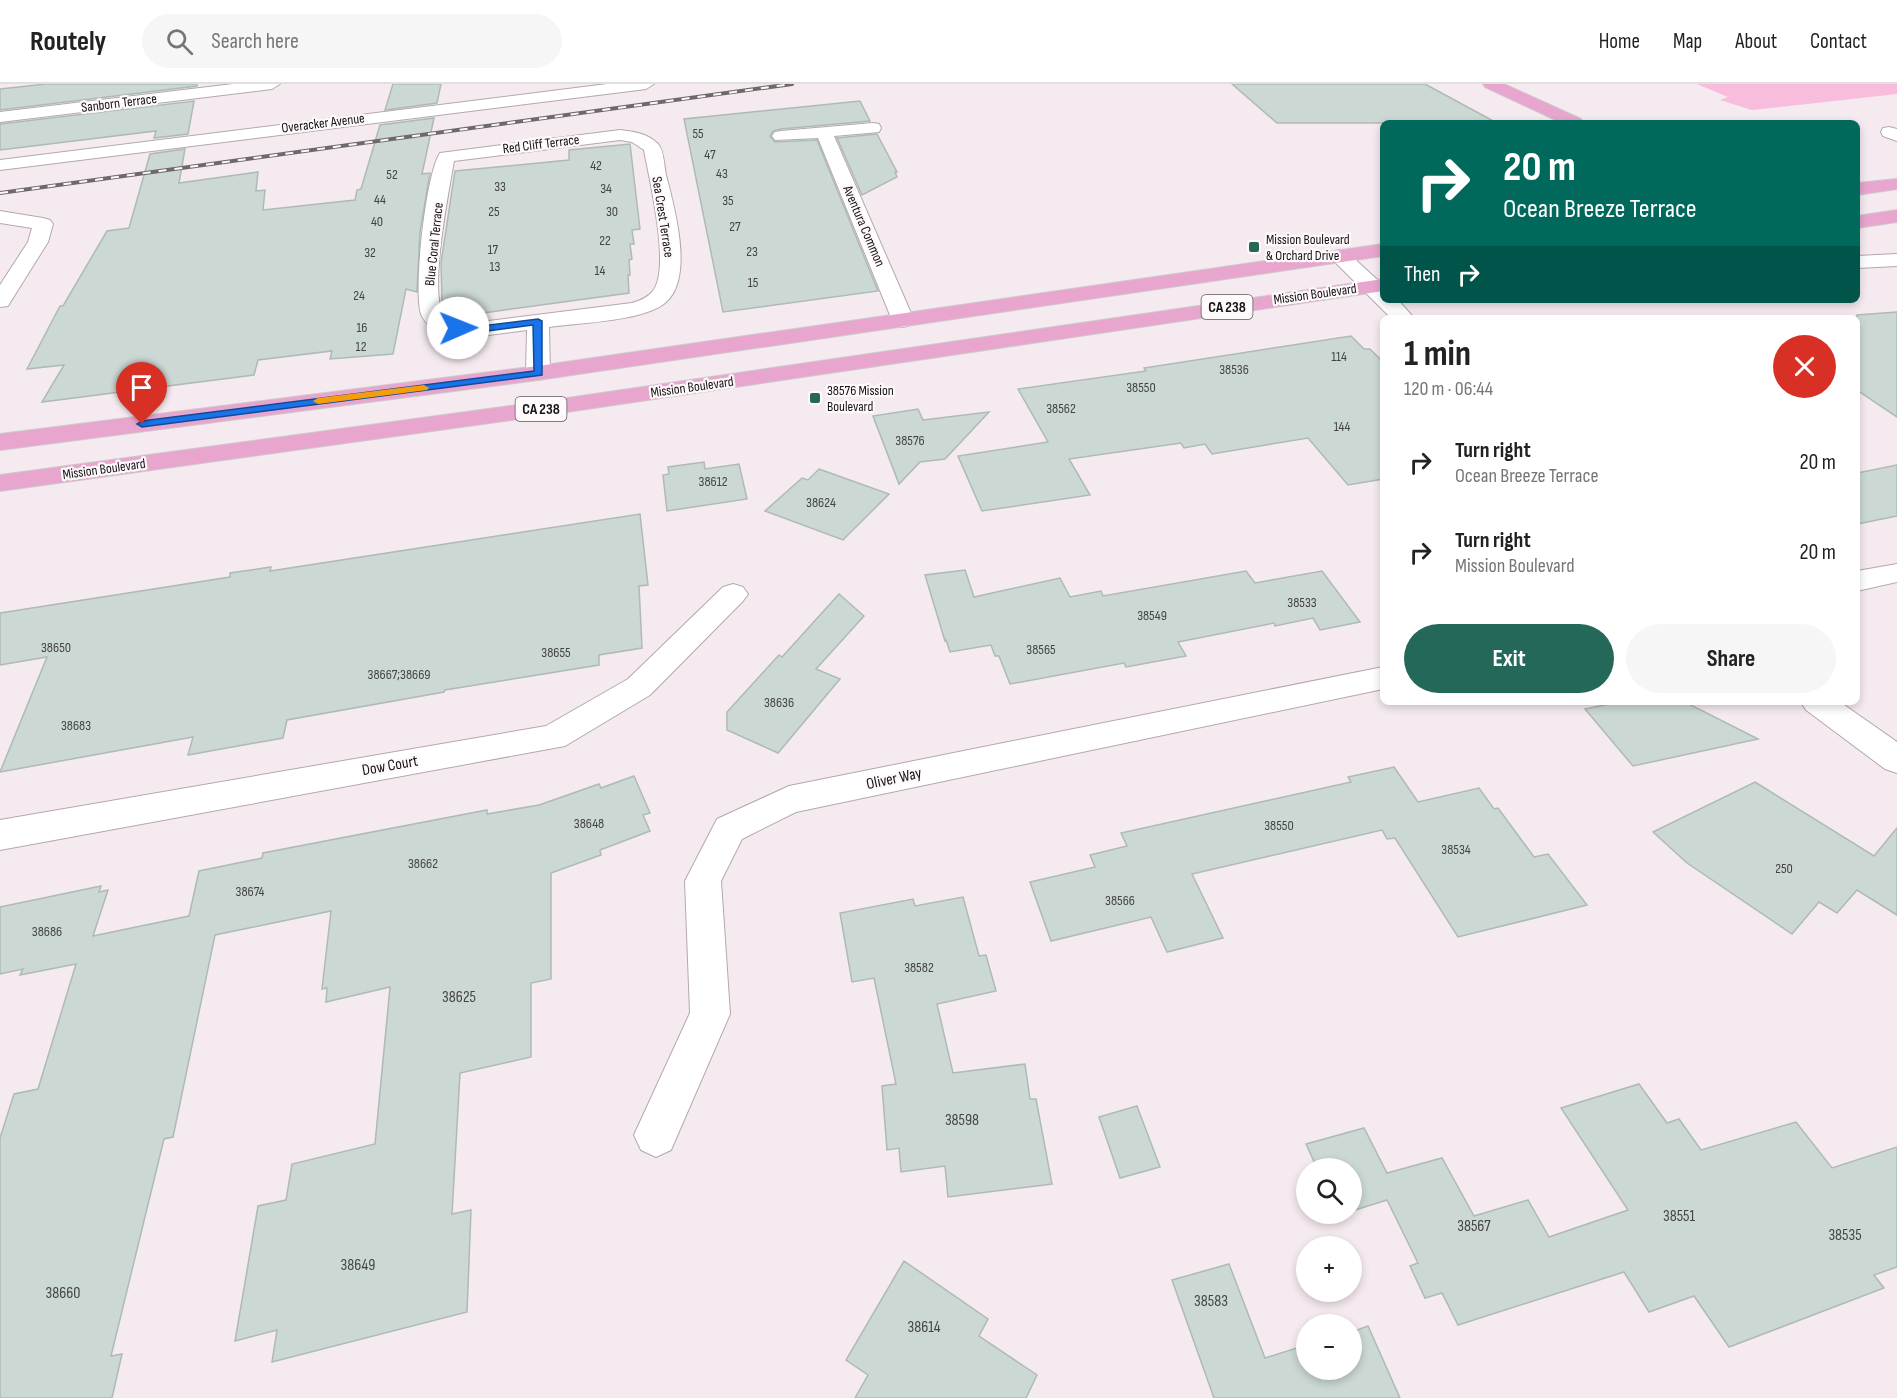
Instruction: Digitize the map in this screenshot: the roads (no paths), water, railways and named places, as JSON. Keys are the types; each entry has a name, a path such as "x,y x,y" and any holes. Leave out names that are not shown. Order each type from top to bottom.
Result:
{"main road":[{"path":"1491,84 1569,120"},
{"path":"1860,189 1897,184"},
{"path":"1860,222 1897,216"},
{"name":"CA 238","path":"0,442 538,373 1380,250"},
{"name":"Mission Boulevard","path":"0,483 1380,292"}],"street":[{"name":"Sanborn Terrace","path":"0,117 272,84"},
{"name":"Overacker Avenue","path":"0,165 229,129 646,84"},
{"path":"781,136 873,128"},
{"name":"Aventura Common","path":"824,132 903,320"},
{"name":"Red Cliff Terrace","path":"446,157 620,135 637,137"},
{"name":"Sea Crest Terrace","path":"538,321 635,309 656,301 665,291 672,260 652,148 637,137"},
{"name":"Blue Coral Terrace","path":"446,157 432,230 428,284 432,315 444,327 473,330 538,321"},
{"path":"0,217 43,224 38,242 0,301"},
{"path":"1340,256 1380,291"},
{"path":"1860,262 1897,260"},
{"path":"1390,303 1400,315"},
{"path":"538,321 538,373"},
{"path":"1860,580 1897,573"},
{"name":"Dow Court","path":"0,835 553,737 639,687 733,594"},
{"name":"Oliver Way","path":"656,1135 710,1014 703,881 729,829 789,800 1380,679"},
{"path":"1821,705 1897,760"}],"railway":[{"path":"0,193 792,84"}],"place":[{"name":"Mission Boulevard & Orchard Drive","path":"1254,247"},
{"name":"38576 Mission Boulevard","path":"815,398"}]}
